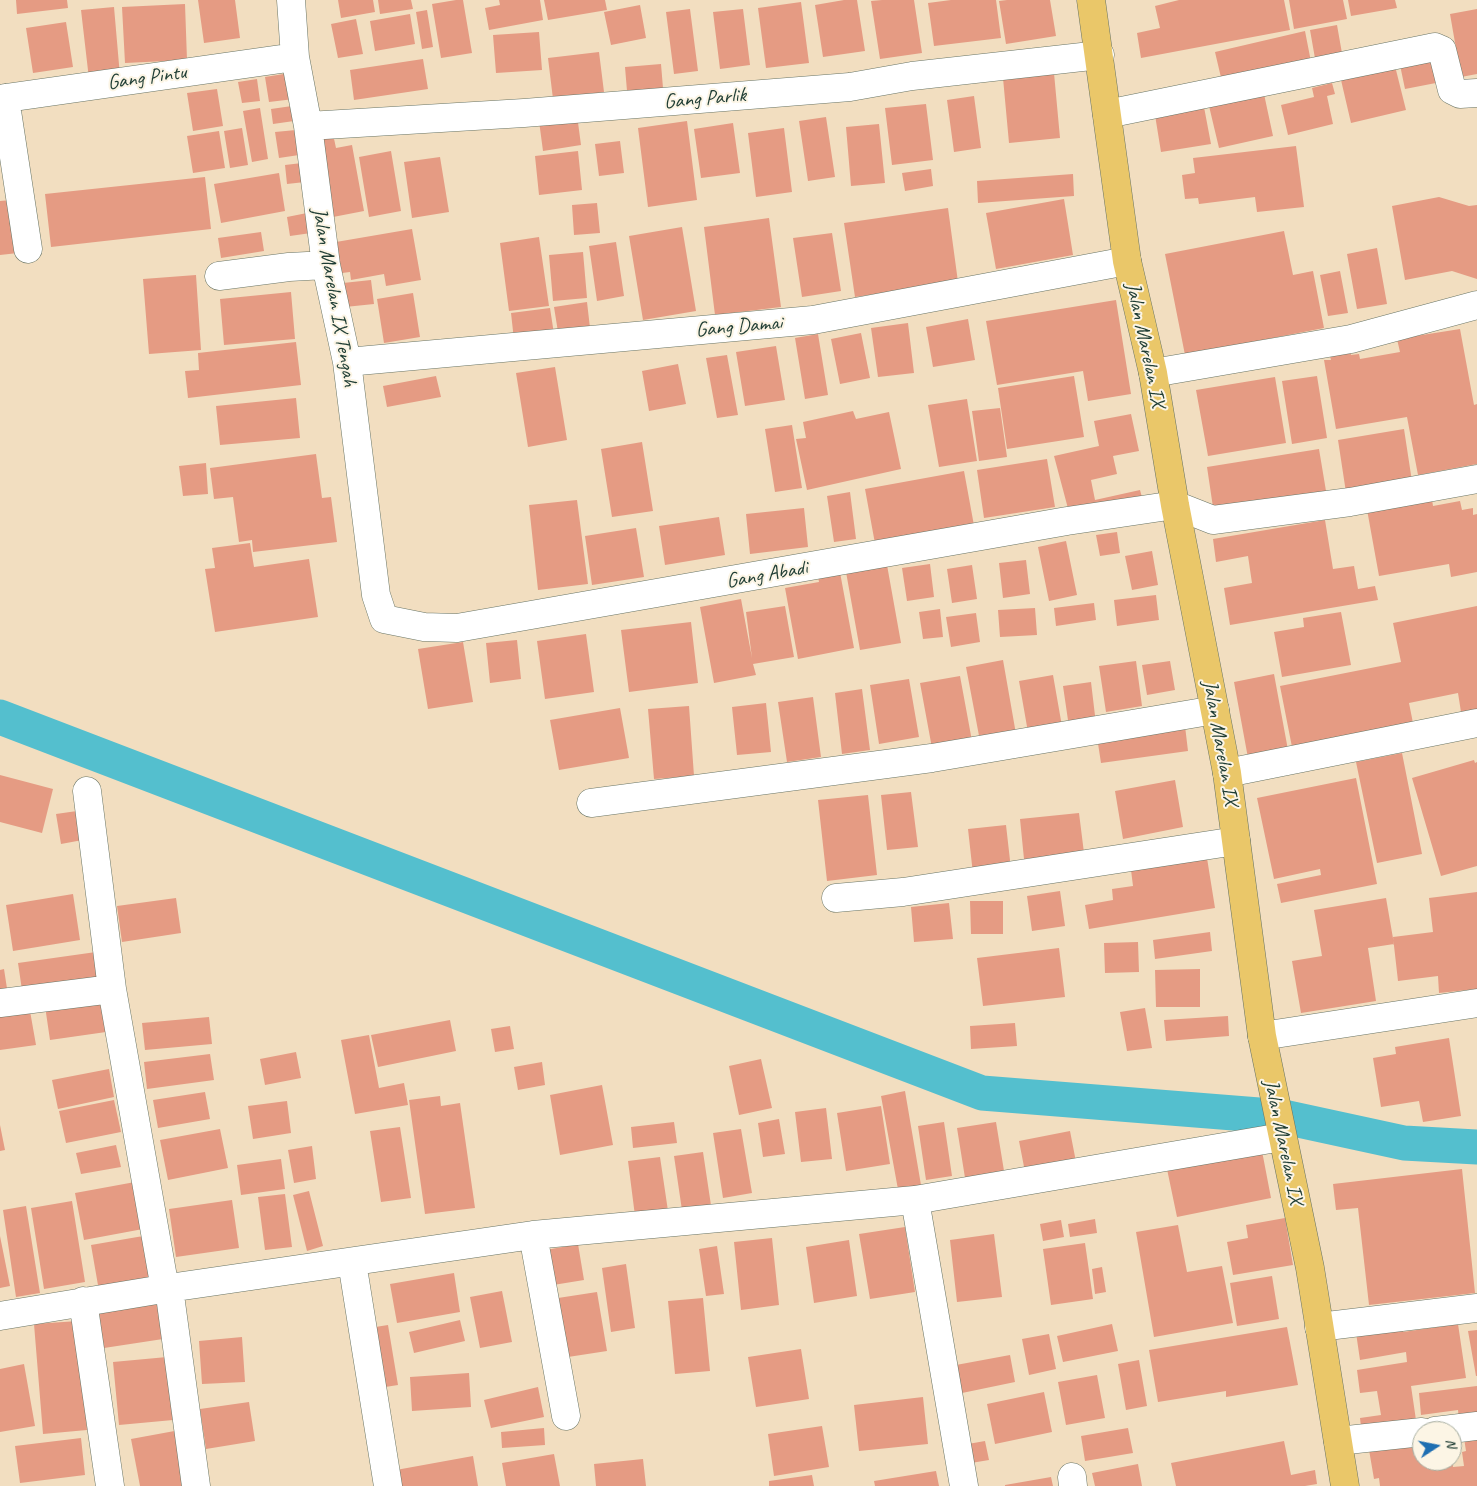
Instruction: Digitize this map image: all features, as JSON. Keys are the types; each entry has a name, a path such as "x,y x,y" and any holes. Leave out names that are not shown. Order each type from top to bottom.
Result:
{"main road":[{"name":"Jalan Marelan IX","path":"1091,0 1127,261 1153,373 1175,505 1227,773 1262,1036 1310,1268 1345,1486"}],"street":[{"name":"Jalan Marelan IX Tengah","path":"291,0 295,57 308,126 326,265 346,362 376,595"},
{"path":"1107,114 1434,48 1442,50 1452,90 1460,94 1477,93"},
{"name":"Gang Parlik","path":"308,126 524,113 850,87 912,76 1100,55"},
{"name":"Gang Pintu","path":"3,98 295,57"},
{"path":"3,98 28,249"},
{"name":"Gang Damai","path":"346,362 813,320 1127,261"},
{"path":"219,276 289,267 326,265"},
{"path":"1153,373 1351,340 1477,305"},
{"path":"1175,505 1213,520 1350,502 1477,479"},
{"name":"Gang Abadi","path":"376,595 384,619 424,628 457,628 1067,521 1175,505"},
{"path":"591,803 932,758 1215,710"},
{"path":"1227,773 1477,723"},
{"path":"87,791 112,989 167,1288 196,1486"},
{"path":"836,898 903,892 1236,841"},
{"path":"0,1003 112,989"},
{"path":"1262,1036 1477,1003"},
{"path":"0,1316 167,1288 533,1235 915,1200 1281,1131"},
{"path":"915,1200 964,1486"},
{"path":"533,1235 566,1416"},
{"path":"352,1262 388,1486"},
{"path":"83,1301 110,1486"},
{"path":"1319,1327 1477,1308"},
{"path":"1462,1428 1477,1426"},
{"path":"1338,1441 1412,1433"}],"building":[{"path":"16,0 67,0 68,8 17,14"},
{"path":"198,0 235,0 240,38 204,43"},
{"path":"338,0 373,0 375,12 341,18"},
{"path":"378,0 411,0 413,9 380,14"},
{"path":"463,0 472,53 441,58 432,4"},
{"path":"499,0 540,0 543,20 489,30 485,8 500,5"},
{"path":"544,0 605,0 607,10 548,20"},
{"path":"844,0 857,0 865,51 823,57 815,5"},
{"path":"914,0 922,53 880,59 871,1"},
{"path":"951,0 996,0 1001,38 934,46 928,3"},
{"path":"1050,0 1056,36 1006,44 999,1"},
{"path":"1179,0 1284,0 1290,30 1141,58 1137,33 1160,28 1155,6"},
{"path":"1289,0 1343,0 1347,19 1294,29"},
{"path":"1348,0 1395,0 1397,8 1351,16"},
{"path":"801,2 809,63 766,68 758,8"},
{"path":"185,4 187,60 125,63 122,7"},
{"path":"640,5 646,38 611,45 604,12"},
{"path":"114,7 120,76 89,79 81,10"},
{"path":"690,9 698,71 674,74 666,12"},
{"path":"743,9 750,65 720,69 713,12"},
{"path":"1477,9 1477,74 1461,77 1450,14"},
{"path":"427,10 433,47 422,49 416,12"},
{"path":"410,14 415,44 375,51 370,21"},
{"path":"356,19 363,54 338,58 331,24"},
{"path":"66,22 73,67 33,73 26,28"},
{"path":"1337,25 1343,59 1316,64 1310,30"},
{"path":"1305,31 1312,67 1223,86 1215,52"},
{"path":"539,32 542,70 496,73 493,35"},
{"path":"599,52 604,92 553,99 548,58"},
{"path":"1437,58 1441,82 1405,89 1400,65"},
{"path":"423,59 428,89 354,100 350,70"},
{"path":"661,64 664,100 628,103 625,67"},
{"path":"1395,66 1406,110 1351,123 1341,80"},
{"path":"290,73 294,99 269,102 265,77"},
{"path":"1054,73 1060,138 1009,143 1003,78"},
{"path":"257,79 260,101 242,103 238,82"},
{"path":"1332,83 1335,94 1327,96 1333,124 1288,135 1281,105 1314,97 1312,88"},
{"path":"217,89 223,126 193,131 187,93"},
{"path":"1264,94 1273,136 1219,148 1209,106"},
{"path":"974,96 981,148 954,152 947,100"},
{"path":"926,104 933,160 892,165 885,108"},
{"path":"292,106 294,121 273,124 271,109"},
{"path":"1204,107 1211,144 1161,152 1155,115"},
{"path":"260,108 268,159 252,162 243,111"},
{"path":"577,115 581,145 543,151 539,121"},
{"path":"826,117 835,177 808,181 799,121"},
{"path":"687,121 697,200 648,207 638,128"},
{"path":"733,123 740,173 701,178 694,129"},
{"path":"879,124 885,183 851,186 846,127"},
{"path":"242,128 248,165 230,168 224,131"},
{"path":"784,128 792,192 756,197 748,133"},
{"path":"296,130 299,155 279,158 275,132"},
{"path":"219,131 225,168 193,173 187,136"},
{"path":"333,134 336,148 352,145 364,211 333,217 319,136"},
{"path":"620,141 624,173 599,176 595,144"},
{"path":"1296,146 1304,207 1257,212 1255,197 1199,204 1198,198 1185,199 1182,175 1195,173 1193,158"},
{"path":"391,151 401,211 369,217 359,157"},
{"path":"578,151 582,190 539,195 535,156"},
{"path":"440,157 449,212 412,218 404,162"},
{"path":"302,163 305,182 287,184 285,165"},
{"path":"931,169 933,186 905,191 902,173"},
{"path":"279,173 285,211 221,223 214,184"},
{"path":"1073,174 1074,196 978,203 977,181"},
{"path":"205,177 211,229 51,247 45,194"},
{"path":"1439,197 1469,206 1477,205 1477,279 1452,271 1405,280 1392,206"},
{"path":"1064,199 1073,255 996,269 986,213"},
{"path":"11,200 18,253 0,255 0,201"},
{"path":"597,203 600,233 574,235 572,205"},
{"path":"948,208 958,282 855,297 844,223"},
{"path":"307,213 311,233 290,236 287,217"},
{"path":"769,218 781,307 715,315 704,227"},
{"path":"682,227 696,311 643,320 629,236"},
{"path":"412,229 421,280 386,286 384,274 351,280 350,272 342,273 336,242"},
{"path":"1284,231 1293,275 1313,271 1324,328 1185,355 1165,254"},
{"path":"261,232 264,251 221,258 218,238"},
{"path":"832,233 841,291 802,297 793,238"},
{"path":"539,237 549,306 509,311 500,243"},
{"path":"616,242 624,296 597,301 589,246"},
{"path":"1377,248 1387,304 1357,309 1347,254"},
{"path":"583,252 587,298 553,301 549,255"},
{"path":"1340,271 1348,313 1328,316 1320,275"},
{"path":"196,275 201,350 149,354 143,279"},
{"path":"371,280 374,304 345,307 343,283"},
{"path":"291,292 295,339 224,345 220,299"},
{"path":"413,293 420,337 384,343 377,299"},
{"path":"1116,300 1131,394 1088,401 1083,371 997,385 986,321"},
{"path":"587,302 590,328 558,332 554,307"},
{"path":"550,308 554,334 514,340 511,313"},
{"path":"968,319 975,360 933,367 926,327"},
{"path":"908,323 914,373 878,377 871,328"},
{"path":"1460,329 1474,405 1477,404 1477,464 1418,475 1407,417 1336,429 1324,360 1331,360 1329,352 1350,348 1351,355 1359,354 1360,359 1400,352 1397,339"},
{"path":"861,333 870,378 840,384 831,339"},
{"path":"818,334 828,395 805,399 795,338"},
{"path":"296,342 301,385 188,398 185,371 199,370 198,353"},
{"path":"776,346 785,400 745,406 736,352"},
{"path":"727,355 738,415 717,418 706,358"},
{"path":"678,364 686,404 649,411 642,371"},
{"path":"555,367 567,440 528,447 516,373"},
{"path":"436,376 441,397 387,407 383,386"},
{"path":"1074,376 1084,437 1007,449 998,388"},
{"path":"1317,376 1327,438 1292,444 1282,381"},
{"path":"1275,377 1286,443 1208,456 1196,390"},
{"path":"296,398 300,438 220,445 216,406"},
{"path":"967,399 977,461 939,467 928,405"},
{"path":"1000,408 1007,457 979,461 972,411"},
{"path":"853,411 856,419 889,412 901,469 807,490 796,439 806,438 803,422"},
{"path":"1131,414 1139,451 1113,456 1117,474 1091,480 1095,500 1140,490 1143,501 1070,516 1054,456 1099,446 1094,421"},
{"path":"792,425 802,488 775,492 765,429"},
{"path":"1404,429 1413,488 1347,499 1338,440"},
{"path":"642,442 653,511 612,517 601,449"},
{"path":"1319,449 1327,497 1214,514 1207,467"},
{"path":"316,454 322,498 331,497 337,542 253,552 252,540 239,542 233,497 214,499 210,468"},
{"path":"1047,459 1055,507 984,518 977,470"},
{"path":"206,463 208,494 183,496 179,466"},
{"path":"964,471 975,531 876,549 865,489"},
{"path":"850,492 856,539 834,542 827,496"},
{"path":"1431,493 1433,506 1460,501 1462,510 1473,508 1473,515 1477,514 1477,572 1451,577 1449,564 1379,576 1366,504"},
{"path":"577,500 588,584 538,590 529,505"},
{"path":"804,508 808,547 750,554 746,514"},
{"path":"719,517 725,555 665,565 659,526"},
{"path":"1325,520 1333,569 1354,566 1358,589 1375,586 1378,600 1230,625 1224,588 1252,583 1248,556 1216,562 1213,539"},
{"path":"636,528 644,577 592,585 585,536"},
{"path":"1117,532 1120,553 1100,556 1096,535"},
{"path":"1066,541 1077,595 1049,601 1038,547"},
{"path":"250,543 254,567 309,559 318,617 215,632 205,569 215,568 212,548"},
{"path":"1152,551 1158,585 1132,590 1125,556"},
{"path":"1026,560 1030,594 1003,598 999,563"},
{"path":"930,564 934,597 907,601 902,568"},
{"path":"887,565 901,643 860,650 846,572"},
{"path":"972,565 977,599 952,603 947,569"},
{"path":"839,567 854,648 798,659 785,588 819,582 817,571"},
{"path":"1156,595 1159,620 1117,626 1114,600"},
{"path":"741,599 752,658 746,612 785,606 794,657 753,664 756,675 714,683 700,607"},
{"path":"1094,603 1096,620 1056,626 1054,608"},
{"path":"1477,606 1477,709 1461,712 1458,693 1409,703 1413,723 1292,747 1280,686 1401,662 1393,623"},
{"path":"1035,608 1037,635 1000,637 998,610"},
{"path":"940,609 943,637 923,639 919,612"},
{"path":"1341,612 1351,665 1282,677 1274,632 1304,627 1303,618"},
{"path":"976,613 980,642 951,647 946,617"},
{"path":"691,622 698,683 629,692 621,630"},
{"path":"586,634 594,692 545,699 537,641"},
{"path":"517,640 521,679 490,683 486,643"},
{"path":"463,642 473,702 428,709 418,649"},
{"path":"1003,660 1016,734 980,741 966,667"},
{"path":"1136,661 1142,706 1106,712 1099,666"},
{"path":"1170,661 1175,690 1147,695 1142,665"},
{"path":"1274,674 1288,750 1248,758 1234,682"},
{"path":"1053,675 1063,732 1029,738 1019,681"},
{"path":"960,676 972,741 932,748 920,683"},
{"path":"909,679 919,737 879,744 870,685"},
{"path":"1091,682 1096,724 1069,727 1063,686"},
{"path":"862,689 870,750 842,754 835,693"},
{"path":"813,697 821,757 787,762 778,702"},
{"path":"766,703 771,752 737,755 732,707"},
{"path":"689,706 694,776 654,779 648,709"},
{"path":"620,708 629,758 559,770 550,720"},
{"path":"1185,726 1188,751 1101,763 1097,737"},
{"path":"1402,753 1422,854 1377,863 1356,762"},
{"path":"1474,760 1475,763 1477,762 1477,866 1441,876 1412,778"},
{"path":"0,775 53,789 42,833 0,822"},
{"path":"1356,778 1377,884 1281,903 1277,884 1321,875 1320,869 1274,879 1257,798"},
{"path":"1175,780 1183,827 1123,839 1115,791"},
{"path":"911,792 918,847 887,850 881,795"},
{"path":"868,795 877,875 827,881 818,800"},
{"path":"84,810 88,839 61,844 56,814"},
{"path":"1079,813 1084,853 1024,859 1020,819"},
{"path":"1006,825 1011,869 973,874 968,829"},
{"path":"1207,858 1215,908 1089,929 1085,905 1113,900 1112,889 1133,886 1131,870"},
{"path":"1060,891 1065,926 1032,931 1027,896"},
{"path":"1477,892 1477,989 1439,993 1438,976 1398,981 1393,937 1433,932 1429,898"},
{"path":"73,894 80,940 13,951 6,905"},
{"path":"176,898 181,933 122,942 117,906"},
{"path":"1386,898 1394,944 1368,948 1376,1001 1301,1013 1292,961 1322,956 1314,910"},
{"path":"970,901 1003,901 1003,934 971,934"},
{"path":"949,903 953,939 914,942 911,907"},
{"path":"1210,932 1212,951 1155,959 1153,940"},
{"path":"1138,942 1139,972 1105,973 1104,943"},
{"path":"1059,948 1065,997 983,1006 977,958"},
{"path":"96,952 99,979 22,990 18,963"},
{"path":"4,969 8,995 0,996 0,970"},
{"path":"1200,969 1200,1007 1156,1007 1155,970"},
{"path":"101,998 106,1032 50,1040 45,1006"},
{"path":"1145,1008 1152,1048 1127,1051 1120,1012"},
{"path":"30,1011 36,1045 0,1050 0,1015"},
{"path":"1228,1016 1229,1036 1166,1041 1164,1020"},
{"path":"209,1017 212,1044 145,1050 142,1023"},
{"path":"450,1020 456,1051 378,1067 371,1035"},
{"path":"1015,1023 1017,1046 971,1049 970,1026"},
{"path":"510,1026 514,1049 495,1052 491,1029"},
{"path":"369,1035 379,1088 404,1083 408,1105 355,1114 341,1040"},
{"path":"1449,1038 1461,1116 1423,1122 1419,1101 1381,1107 1373,1058 1396,1054 1395,1047"},
{"path":"296,1052 301,1078 265,1085 260,1059"},
{"path":"210,1054 214,1080 147,1089 144,1062"},
{"path":"761,1059 772,1108 739,1115 729,1066"},
{"path":"542,1062 545,1085 518,1090 514,1067"},
{"path":"109,1069 114,1097 58,1109 52,1080"},
{"path":"602,1085 613,1145 560,1155 550,1095"},
{"path":"905,1091 922,1191 899,1195 881,1096"},
{"path":"205,1092 210,1119 158,1128 153,1100"},
{"path":"440,1096 441,1106 460,1103 475,1208 425,1214 409,1100"},
{"path":"114,1100 121,1132 66,1143 59,1111"},
{"path":"287,1101 291,1133 253,1139 248,1106"},
{"path":"881,1106 890,1164 846,1171 837,1113"},
{"path":"826,1108 832,1159 801,1162 795,1112"},
{"path":"779,1119 785,1154 763,1157 758,1123"},
{"path":"674,1122 677,1143 633,1148 631,1127"},
{"path":"944,1122 952,1176 926,1180 918,1126"},
{"path":"996,1122 1005,1177 966,1184 957,1128"},
{"path":"0,1125 5,1150 0,1151"},
{"path":"400,1127 411,1198 381,1202 370,1131"},
{"path":"220,1129 228,1168 168,1180 160,1140"},
{"path":"741,1129 752,1193 723,1198 713,1133"},
{"path":"1070,1131 1077,1167 1026,1177 1019,1141"},
{"path":"116,1145 121,1167 81,1174 76,1153"},
{"path":"312,1146 316,1179 294,1183 288,1150"},
{"path":"1262,1151 1271,1198 1177,1217 1167,1169"},
{"path":"703,1152 712,1212 683,1217 674,1156"},
{"path":"660,1157 668,1211 635,1216 628,1161"},
{"path":"281,1159 285,1189 241,1195 237,1165"},
{"path":"1462,1169 1475,1293 1369,1305 1358,1208 1336,1210 1333,1184"},
{"path":"135,1182 143,1229 84,1240 75,1193"},
{"path":"309,1191 323,1246 307,1251 293,1195"},
{"path":"285,1194 292,1247 265,1250 258,1197"},
{"path":"232,1200 239,1248 176,1257 169,1209"},
{"path":"72,1201 85,1282 44,1289 31,1208"},
{"path":"26,1206 40,1293 16,1297 3,1210"},
{"path":"1285,1218 1293,1265 1233,1275 1227,1242 1248,1238 1246,1225"},
{"path":"1095,1219 1097,1233 1070,1237 1068,1224"},
{"path":"1061,1220 1064,1237 1043,1241 1040,1224"},
{"path":"1178,1225 1187,1272 1222,1266 1233,1323 1154,1337 1136,1232"},
{"path":"905,1227 915,1292 870,1299 859,1234"},
{"path":"994,1234 1002,1297 957,1302 950,1240"},
{"path":"149,1235 157,1281 99,1291 91,1245"},
{"path":"0,1236 10,1286 0,1288"},
{"path":"772,1238 779,1305 741,1310 734,1242"},
{"path":"849,1240 857,1296 814,1303 806,1247"},
{"path":"1085,1243 1093,1299 1051,1305 1043,1249"},
{"path":"578,1244 584,1280 547,1286 541,1251"},
{"path":"717,1246 724,1294 706,1296 699,1249"},
{"path":"626,1264 635,1328 611,1332 602,1268"},
{"path":"1102,1267 1106,1292 1095,1294 1092,1269"},
{"path":"454,1273 460,1312 397,1323 390,1284"},
{"path":"1272,1276 1279,1319 1237,1326 1230,1283"},
{"path":"502,1291 512,1342 480,1348 470,1297"},
{"path":"597,1292 607,1351 568,1357 558,1298"},
{"path":"703,1298 710,1371 675,1374 668,1301"},
{"path":"157,1303 163,1339 104,1348 98,1312"},
{"path":"460,1320 465,1341 414,1353 409,1332"},
{"path":"1401,1320 1403,1332 1458,1324 1466,1378 1411,1386 1416,1421 1412,1421 1412,1428 1362,1436 1360,1418 1381,1415 1377,1391 1360,1393 1357,1370 1407,1362 1406,1352 1360,1360 1355,1326"},
{"path":"78,1321 87,1430 43,1434 34,1324"},
{"path":"1112,1324 1118,1351 1063,1362 1057,1336"},
{"path":"388,1325 398,1385 379,1388 369,1328"},
{"path":"1287,1327 1298,1385 1226,1397 1226,1391 1158,1402 1149,1350"},
{"path":"1477,1330 1477,1376 1476,1376 1468,1331"},
{"path":"1049,1334 1056,1369 1029,1375 1022,1339"},
{"path":"242,1337 245,1382 202,1384 199,1341"},
{"path":"801,1349 809,1399 756,1407 748,1357"},
{"path":"1010,1355 1015,1382 962,1393 956,1365"},
{"path":"167,1357 173,1420 119,1425 113,1362"},
{"path":"1139,1360 1147,1406 1126,1410 1118,1364"},
{"path":"24,1364 35,1426 0,1432 0,1369"},
{"path":"469,1373 471,1407 412,1411 410,1377"},
{"path":"1097,1375 1105,1418 1066,1425 1058,1382"},
{"path":"1477,1386 1477,1425 1462,1427 1458,1410 1421,1415 1419,1393"},
{"path":"538,1387 544,1417 491,1428 484,1400"},
{"path":"1044,1392 1052,1432 995,1444 987,1404"},
{"path":"923,1397 928,1444 859,1451 854,1405"},
{"path":"249,1402 255,1441 206,1449 200,1409"},
{"path":"822,1426 829,1467 774,1476 768,1434"},
{"path":"544,1428 545,1445 502,1448 501,1432"},
{"path":"1128,1428 1133,1453 1085,1461 1081,1436"},
{"path":"180,1430 190,1486 140,1486 131,1439"},
{"path":"1477,1436 1477,1486 1380,1486 1379,1478 1374,1479 1368,1444 1412,1437 1412,1471 1462,1471 1462,1466 1464,1466 1462,1452 1466,1451 1464,1438"},
{"path":"81,1438 85,1475 20,1483 15,1446"},
{"path":"985,1441 989,1460 971,1463 968,1444"},
{"path":"1284,1441 1291,1475 1315,1470 1317,1484 1305,1486 1176,1486 1171,1463"},
{"path":"554,1454 560,1486 506,1486 502,1463"},
{"path":"473,1456 478,1486 399,1486 396,1470"},
{"path":"643,1459 646,1486 596,1486 594,1464"},
{"path":"1138,1464 1142,1486 1095,1486 1092,1473"},
{"path":"936,1471 939,1486 875,1486 874,1481"},
{"path":"812,1475 814,1486 769,1486 769,1481"},
{"path":"1051,1477 1053,1486 1005,1486 1005,1485"}],"waterway":[{"path":"0,717 982,1093 1284,1117 1404,1143 1477,1147"}]}
